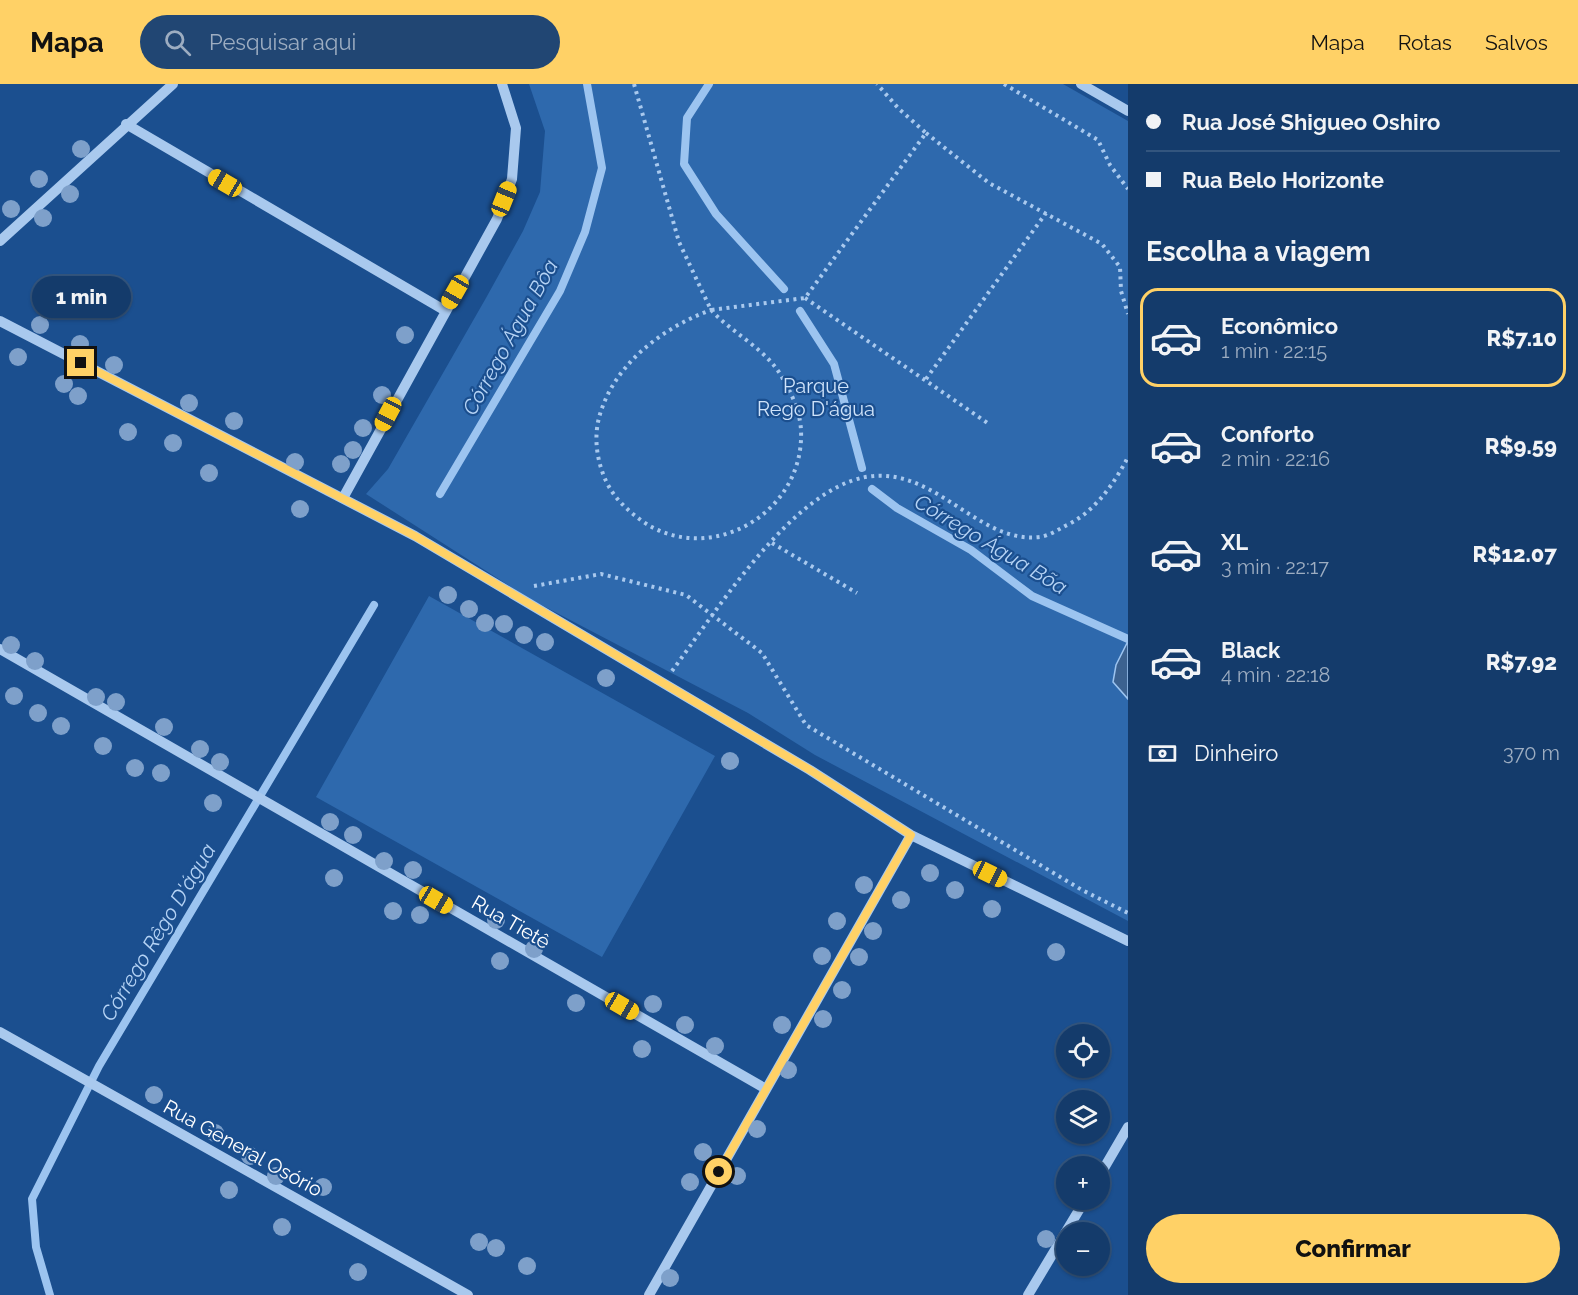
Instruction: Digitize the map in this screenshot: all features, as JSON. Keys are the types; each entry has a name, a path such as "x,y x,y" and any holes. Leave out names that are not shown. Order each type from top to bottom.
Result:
{"street":[{"path":"0,241 126,124 173,84"},
{"path":"344,498 444,310 497,219 512,179 516,128 502,84"},
{"path":"1081,84 1128,111"},
{"path":"126,124 444,310"},
{"path":"0,321 415,536 810,770 911,835 1128,941"},
{"name":"Rua Tietê","path":"0,649 766,1089"},
{"path":"650,1295 911,835"},
{"name":"Rua General Osório","path":"0,1032 468,1295"},
{"path":"1110,1158 1128,1126"},
{"path":"1028,1295 1078,1210"}],"path":[{"path":"634,84 679,242 711,310 722,322 763,354 782,376 796,405 799,422 798,461 783,495 762,517 736,532 710,539 684,539 657,531 633,515 612,494 598,465 596,427 608,391 626,366 668,331 688,318 711,310 805,298 989,424"},
{"path":"877,84 899,109 926,133 989,183 1102,244 1120,267 1121,291 1128,314"},
{"path":"1004,84 1098,140 1110,165 1128,189"},
{"path":"805,298 926,133"},
{"path":"926,379 1046,213"},
{"path":"662,683 772,543 795,518 830,490 854,480 884,477 914,480 1008,534 1041,537 1074,522 1103,497 1128,457"},
{"path":"772,543 857,593"},
{"path":"525,587 601,574 686,595 762,653 806,725 1082,890 1128,913"}],"green space":[{"name":"Parque Rego D'água","path":"529,84 1063,84 1128,121 1128,921 815,755 748,713 530,599 366,494 388,469 523,231 540,192 545,131"},
{"path":"429,596 715,756 602,957 316,797"}],"shaded area":[{"path":"1128,641 1128,699 1113,682 1116,665"}],"waterway":[{"name":"Córrego Água Bôa","path":"440,494 560,291 585,232 602,168 587,84"},
{"name":"Córrego Água Bõa","path":"709,84 687,118 684,164 716,214 784,289"},
{"name":"Córrego Água Bõa","path":"800,311 834,364 862,468"},
{"name":"Córrego Água Bõa","path":"872,489 897,508 971,550 1032,596 1128,639"},
{"name":"Córrego Rêgo D'água","path":"50,1295 36,1247 32,1199 99,1066 374,605"}],"route":[{"path":"81,363 415,536 810,770 911,835 719,1172"}]}
